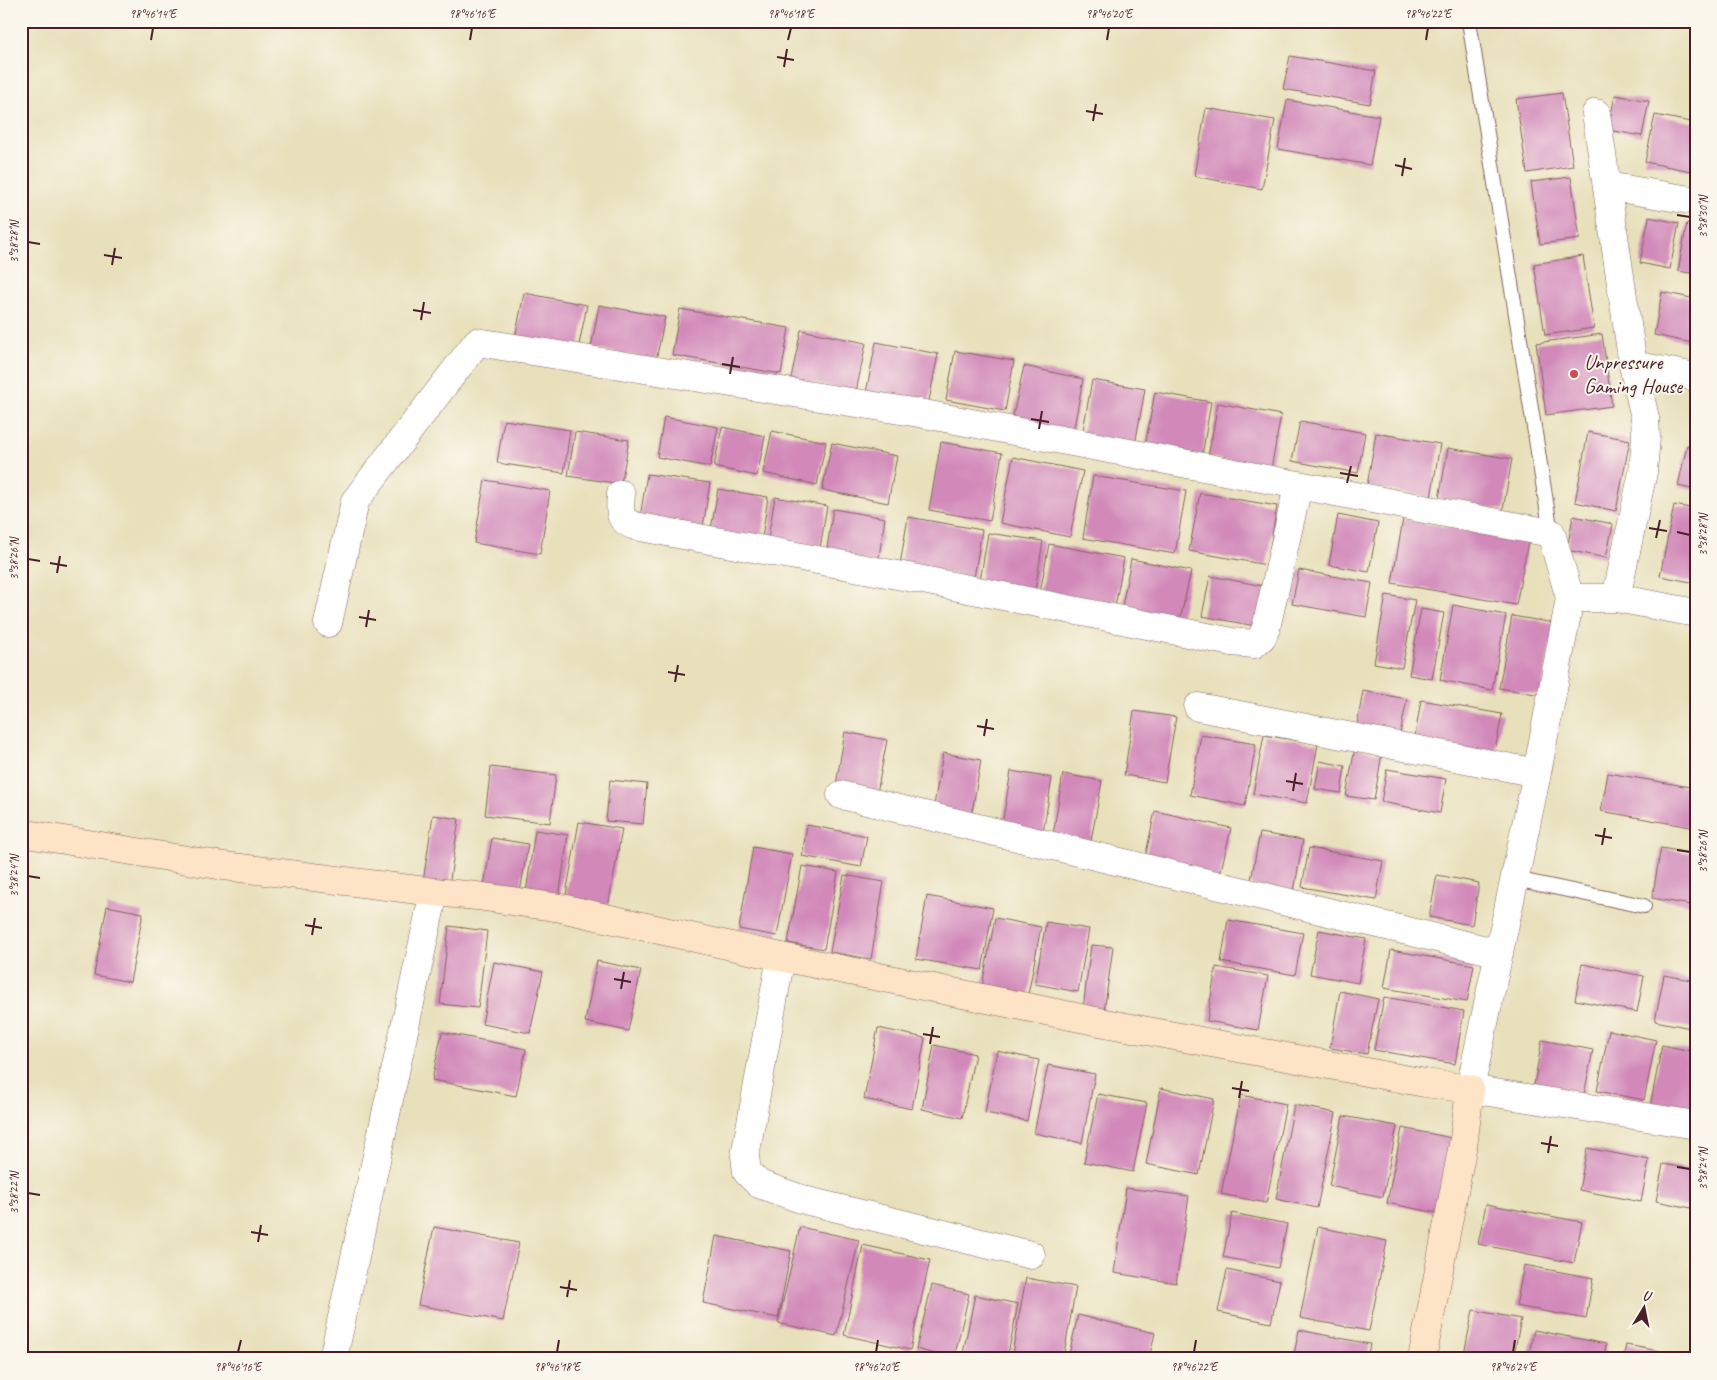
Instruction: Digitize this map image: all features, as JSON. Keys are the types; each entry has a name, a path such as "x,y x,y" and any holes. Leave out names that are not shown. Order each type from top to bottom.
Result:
{"street":[{"path":"1596,113 1633,365 1645,418 1646,437 1643,472 1616,598"},
{"path":"1606,186 1696,201"},
{"path":"328,623 355,501 477,342 919,413 1551,533 1570,598 1537,773 1470,1089 1464,1139 1422,1359"},
{"path":"1633,365 1696,377"},
{"path":"622,494 621,516 624,521 635,526 908,577 1222,640 1254,644 1262,637 1266,628 1298,486"},
{"path":"1570,598 1616,598 1696,613"},
{"path":"1198,707 1537,773"},
{"path":"841,795 1499,953"},
{"path":"21,833 224,866 477,896 560,908 781,957 1105,1024 1425,1083 1696,1125"},
{"path":"333,1359 434,892"},
{"path":"781,957 746,1156 747,1172 759,1184 804,1200 1031,1255"}],"lane":[{"path":"1469,21 1551,533"},
{"path":"1515,880 1644,906"}],"building":[{"path":"1290,56 1376,71 1370,104 1283,89"},
{"path":"1562,93 1573,166 1527,173 1516,99"},
{"path":"1615,95 1649,101 1642,136 1608,130"},
{"path":"1287,100 1379,116 1370,165 1278,149"},
{"path":"1206,108 1275,120 1262,189 1194,176"},
{"path":"1655,115 1696,123 1696,172 1645,162"},
{"path":"1571,177 1580,239 1540,244 1531,182"},
{"path":"1649,217 1679,223 1670,269 1640,263"},
{"path":"1687,223 1696,225 1696,274 1678,271"},
{"path":"1583,256 1594,328 1545,335 1534,264"},
{"path":"1662,292 1696,299 1696,325 1692,343 1654,335"},
{"path":"524,293 587,305 578,350 515,338"},
{"path":"599,305 665,317 656,360 591,348"},
{"path":"680,309 789,328 781,374 672,355"},
{"path":"801,330 866,343 856,392 791,378"},
{"name":"Unpressure Gaming House","path":"1602,334 1612,406 1546,415 1536,343"},
{"path":"876,342 938,354 928,406 866,393"},
{"path":"955,351 1014,361 1005,411 946,400"},
{"path":"1024,366 1083,379 1073,433 1012,420"},
{"path":"1092,380 1145,389 1135,445 1082,436"},
{"path":"1155,392 1211,402 1202,456 1145,446"},
{"path":"1218,403 1281,415 1271,469 1208,457"},
{"path":"1696,406 1696,441 1689,439"},
{"path":"664,417 718,427 710,467 657,457"},
{"path":"504,420 570,430 564,473 497,463"},
{"path":"1300,421 1365,433 1358,473 1292,461"},
{"path":"722,427 765,436 757,476 714,467"},
{"path":"772,431 826,442 817,485 763,473"},
{"path":"575,432 629,440 621,484 568,476"},
{"path":"1588,432 1630,440 1616,511 1575,502"},
{"path":"1376,433 1440,444 1431,498 1367,486"},
{"path":"941,442 1002,453 990,521 929,510"},
{"path":"832,443 897,456 888,503 822,490"},
{"path":"1687,445 1696,446 1696,490 1678,486"},
{"path":"1448,448 1512,459 1503,510 1439,499"},
{"path":"1013,457 1083,471 1070,537 1000,523"},
{"path":"647,474 710,483 702,533 639,524"},
{"path":"1093,476 1186,491 1175,554 1083,538"},
{"path":"485,480 550,491 540,554 474,543"},
{"path":"718,489 768,497 761,544 710,535"},
{"path":"1200,493 1277,506 1267,565 1189,551"},
{"path":"775,497 827,506 819,554 767,545"},
{"path":"1674,505 1696,509 1696,583 1660,576"},
{"path":"833,509 885,518 878,563 826,555"},
{"path":"1338,515 1378,523 1369,572 1329,565"},
{"path":"1573,516 1613,524 1606,558 1567,550"},
{"path":"908,517 982,530 974,578 900,565"},
{"path":"1403,519 1528,542 1516,605 1392,583"},
{"path":"988,533 1043,541 1035,590 980,581"},
{"path":"1049,544 1124,558 1115,607 1040,593"},
{"path":"1131,559 1191,571 1180,620 1122,607"},
{"path":"1299,570 1372,583 1366,617 1292,604"},
{"path":"1210,576 1269,587 1261,627 1202,616"},
{"path":"1386,595 1415,600 1402,668 1374,663"},
{"path":"1453,605 1506,615 1492,690 1440,680"},
{"path":"1421,609 1444,613 1432,679 1409,675"},
{"path":"1512,616 1554,623 1541,695 1499,688"},
{"path":"1363,691 1407,699 1399,739 1356,731"},
{"path":"1421,700 1502,714 1494,756 1414,742"},
{"path":"1134,711 1176,717 1165,782 1124,775"},
{"path":"845,732 887,740 877,793 836,785"},
{"path":"1201,735 1256,744 1245,806 1190,795"},
{"path":"1264,735 1318,744 1307,803 1253,794"},
{"path":"1355,748 1382,754 1374,800 1346,796"},
{"path":"943,753 981,760 971,818 933,811"},
{"path":"1320,761 1345,766 1341,793 1315,789"},
{"path":"491,767 556,775 550,823 485,815"},
{"path":"1387,769 1446,779 1440,813 1381,802"},
{"path":"1011,771 1052,778 1043,833 1002,825"},
{"path":"1608,773 1696,788 1696,828 1601,811"},
{"path":"1063,774 1102,781 1091,841 1053,835"},
{"path":"610,780 647,784 643,824 606,821"},
{"path":"1155,811 1231,828 1219,879 1144,863"},
{"path":"433,815 459,819 449,886 423,882"},
{"path":"579,822 622,829 608,907 565,900"},
{"path":"807,825 867,836 861,867 802,856"},
{"path":"535,830 568,835 559,898 526,893"},
{"path":"1260,833 1303,840 1294,892 1250,885"},
{"path":"492,838 528,844 519,899 483,892"},
{"path":"753,847 792,854 777,936 739,929"},
{"path":"1309,848 1383,861 1376,900 1302,887"},
{"path":"1661,848 1696,854 1696,906 1652,898"},
{"path":"802,866 838,872 824,949 788,943"},
{"path":"844,875 884,882 871,959 830,952"},
{"path":"1437,875 1479,883 1472,925 1429,917"},
{"path":"927,896 993,908 982,970 916,959"},
{"path":"107,906 143,913 130,982 94,975"},
{"path":"995,918 1041,927 1028,995 982,986"},
{"path":"1228,920 1303,933 1295,975 1221,962"},
{"path":"1046,922 1089,929 1078,992 1035,984"},
{"path":"449,926 487,931 478,1008 440,1004"},
{"path":"1319,930 1366,939 1358,983 1310,974"},
{"path":"1091,945 1113,947 1104,1012 1083,1009"},
{"path":"1391,950 1474,965 1467,1002 1384,988"},
{"path":"597,961 641,970 628,1031 585,1022"},
{"path":"494,962 543,972 530,1033 482,1024"},
{"path":"1582,964 1644,976 1637,1012 1575,1000"},
{"path":"1216,967 1268,976 1258,1030 1207,1021"},
{"path":"1664,975 1696,981 1696,1029 1655,1021"},
{"path":"1340,991 1378,999 1367,1054 1330,1048"},
{"path":"1384,997 1464,1011 1455,1064 1374,1050"},
{"path":"878,1028 925,1038 912,1109 864,1099"},
{"path":"1609,1030 1656,1040 1644,1100 1597,1091"},
{"path":"442,1032 526,1049 516,1096 432,1080"},
{"path":"1542,1040 1593,1050 1584,1095 1534,1085"},
{"path":"934,1045 975,1054 962,1118 922,1109"},
{"path":"1662,1045 1696,1052 1696,1108 1694,1115 1650,1107"},
{"path":"997,1051 1039,1060 1027,1121 985,1113"},
{"path":"1048,1065 1095,1074 1082,1143 1034,1133"},
{"path":"1161,1088 1214,1099 1199,1175 1146,1164"},
{"path":"1098,1094 1147,1103 1133,1172 1084,1162"},
{"path":"1241,1095 1286,1104 1266,1203 1221,1194"},
{"path":"1294,1105 1336,1113 1317,1208 1276,1199"},
{"path":"1343,1116 1397,1126 1383,1197 1329,1186"},
{"path":"1402,1128 1452,1138 1437,1213 1387,1203"},
{"path":"1587,1148 1649,1160 1641,1202 1579,1190"},
{"path":"1663,1164 1696,1170 1696,1209 1656,1201"},
{"path":"1126,1188 1189,1196 1176,1283 1114,1273"},
{"path":"1486,1204 1582,1222 1574,1263 1478,1244"},
{"path":"1232,1213 1287,1224 1278,1268 1223,1257"},
{"path":"434,1227 519,1243 503,1321 418,1305"},
{"path":"800,1227 859,1240 836,1336 778,1323"},
{"path":"1318,1227 1387,1241 1369,1331 1300,1318"},
{"path":"716,1236 791,1251 778,1318 703,1303"},
{"path":"863,1245 930,1260 910,1350 844,1335"},
{"path":"1524,1265 1593,1278 1586,1319 1516,1306"},
{"path":"1227,1270 1280,1281 1271,1323 1218,1312"},
{"path":"1026,1278 1076,1287 1063,1359 1011,1359"},
{"path":"932,1285 969,1294 954,1359 916,1349"},
{"path":"975,1295 1018,1304 1007,1359 962,1358"},
{"path":"1473,1310 1521,1319 1513,1359 1463,1359"},
{"path":"1078,1315 1155,1333 1149,1359 1068,1359"},
{"path":"1299,1330 1370,1344 1367,1359 1293,1359"},
{"path":"1534,1330 1606,1344 1604,1359 1528,1359"},
{"path":"1626,1345 1659,1351 1657,1359 1623,1359"},
{"path":"1201,1352 1231,1358 1231,1359 1200,1359"}],"place":[{"name":"Unpressure Gaming House","path":"1574,374"}]}
